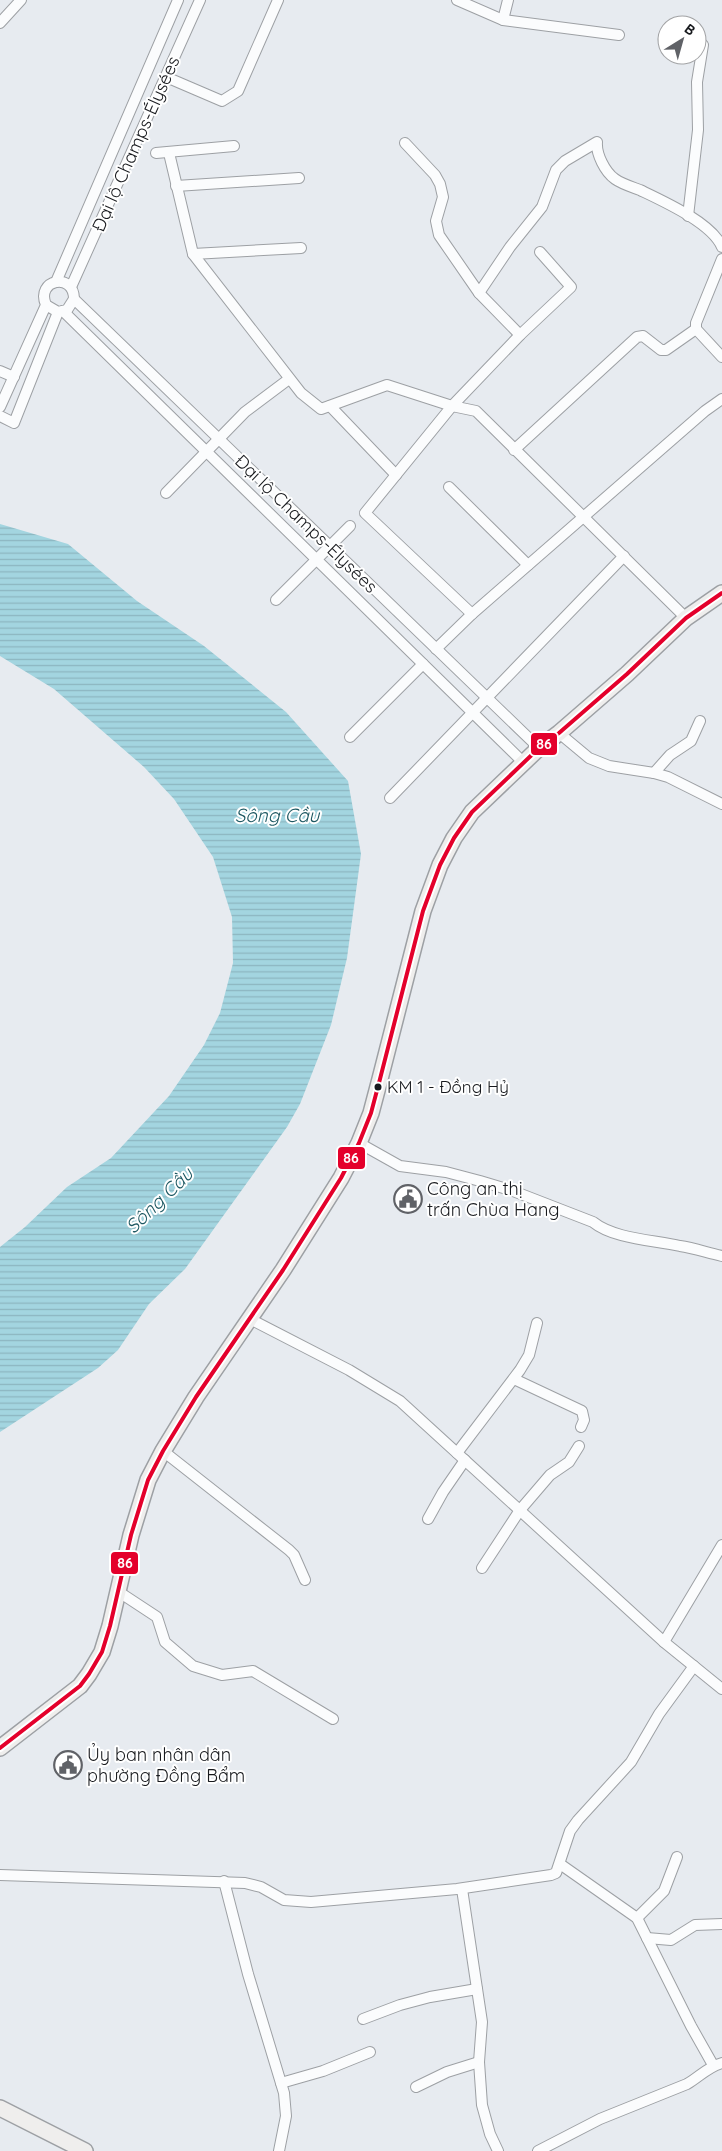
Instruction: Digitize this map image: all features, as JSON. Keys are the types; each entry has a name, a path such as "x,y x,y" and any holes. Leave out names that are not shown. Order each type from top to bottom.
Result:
{"main road":[{"path":"1,1743 80,1686 89,1674 102,1652 119,1592 134,1526 148,1480 163,1451 196,1397 250,1319 341,1178 359,1143 371,1113 423,911 440,865 454,838 472,812 539,748 627,674 686,618 722,593"},
{"path":"0,2108 85,2151"}],"street":[{"path":"0,23 21,0"},
{"name":"Đại lộ Champs-Élysées","path":"0,407 46,305 45,290 52,283 56,282 178,0"},
{"name":"Đại lộ Champs-Élysées","path":"71,288 200,0"},
{"path":"166,77 222,101 238,91 278,0"},
{"path":"457,0 503,20 620,35"},
{"path":"503,20 508,0"},
{"path":"688,216 698,130 697,82 700,65"},
{"path":"479,293 510,247 542,206 556,170 565,161 597,142 600,157 614,179 656,198 688,216 714,236 722,247"},
{"path":"405,143 435,174 440,184 442,197 436,227 479,293 520,335"},
{"path":"156,153 234,146"},
{"path":"169,153 194,254 301,393 321,409 387,385 452,406 476,411 686,618"},
{"path":"176,186 299,178"},
{"path":"194,254 301,248"},
{"path":"472,614 365,513 452,406 520,335 571,288 540,252"},
{"path":"514,450 637,337 643,336 660,350 666,350 696,329 698,316 722,259"},
{"path":"0,416 14,423 60,312 70,307 74,299 71,288 64,282 56,282"},
{"name":"Đại lộ Champs-Élysées","path":"74,299 539,748"},
{"name":"Đại lộ Champs-Élysées","path":"46,305 60,312 206,451 524,763"},
{"path":"696,329 722,357"},
{"path":"0,371 14,377"},
{"path":"166,493 245,412 289,379"},
{"path":"436,649 472,614 704,411 722,399"},
{"path":"330,406 396,475"},
{"path":"449,488 528,565"},
{"path":"276,600 350,526"},
{"path":"390,798 624,556"},
{"path":"350,737 423,664"},
{"path":"654,773 670,755 691,741 700,721"},
{"path":"559,733 590,758 610,766 654,773 683,783 722,804"},
{"path":"359,1143 400,1166 446,1172 513,1191 593,1222 600,1228 612,1232 722,1256"},
{"path":"250,1319 350,1370 392,1395 664,1642 722,1689"},
{"path":"428,1519 461,1456 529,1355 537,1323"},
{"path":"514,1379 582,1411 584,1415 581,1427"},
{"path":"482,1568 520,1510 550,1475 569,1462 579,1446"},
{"path":"163,1451 289,1550 294,1555 305,1580"},
{"path":"664,1642 722,1545"},
{"path":"119,1592 157,1617 165,1642 193,1666 222,1674 254,1671 334,1719"},
{"path":"0,1875 224,1881 256,1885 281,1899 304,1901 462,1889 544,1878 556,1873 567,1839 578,1820 631,1762 659,1714 694,1666"},
{"path":"637,1918 664,1891 677,1857"},
{"path":"538,2151 600,2118 688,2084 717,2064 637,1918 560,1864"},
{"path":"224,1881 248,1974 286,2104 286,2116 279,2151"},
{"path":"462,1889 482,2031 479,2062 482,2105 490,2134 498,2151"},
{"path":"647,1938 671,1940 695,1925 722,1924"},
{"path":"363,2019 430,1997 477,1990"},
{"path":"281,2083 323,2071 370,2052"},
{"path":"416,2087 447,2072 479,2062"}],"water":[{"name":"Sông Cầu","path":"0,524 68,544 137,601 204,646 286,712 348,781 361,854 347,958 331,1025 300,1104 287,1127 185,1269 149,1304 118,1350 98,1368 0,1432 0,1247 25,1227 67,1187 111,1158 169,1096 204,1045 220,1013 233,963 232,917 213,857 174,799 144,767 54,689 0,656"}],"transit line":[{"name":"86","path":"0,1748 80,1686 89,1674 102,1652 110,1626 131,1535 148,1480 163,1451 196,1397 283,1270 341,1178 359,1143 371,1113 423,911 440,865 454,838 472,812 539,748 627,674 686,618 722,593"}],"place":[{"name":"KM 1 - Đồng Hỷ","path":"378,1087"},
{"name":"Công an thị trấn Chùa Hang","path":"408,1199"},
{"name":"Ủy ban nhân dân phường Đồng Bẩm","path":"68,1765"}]}
